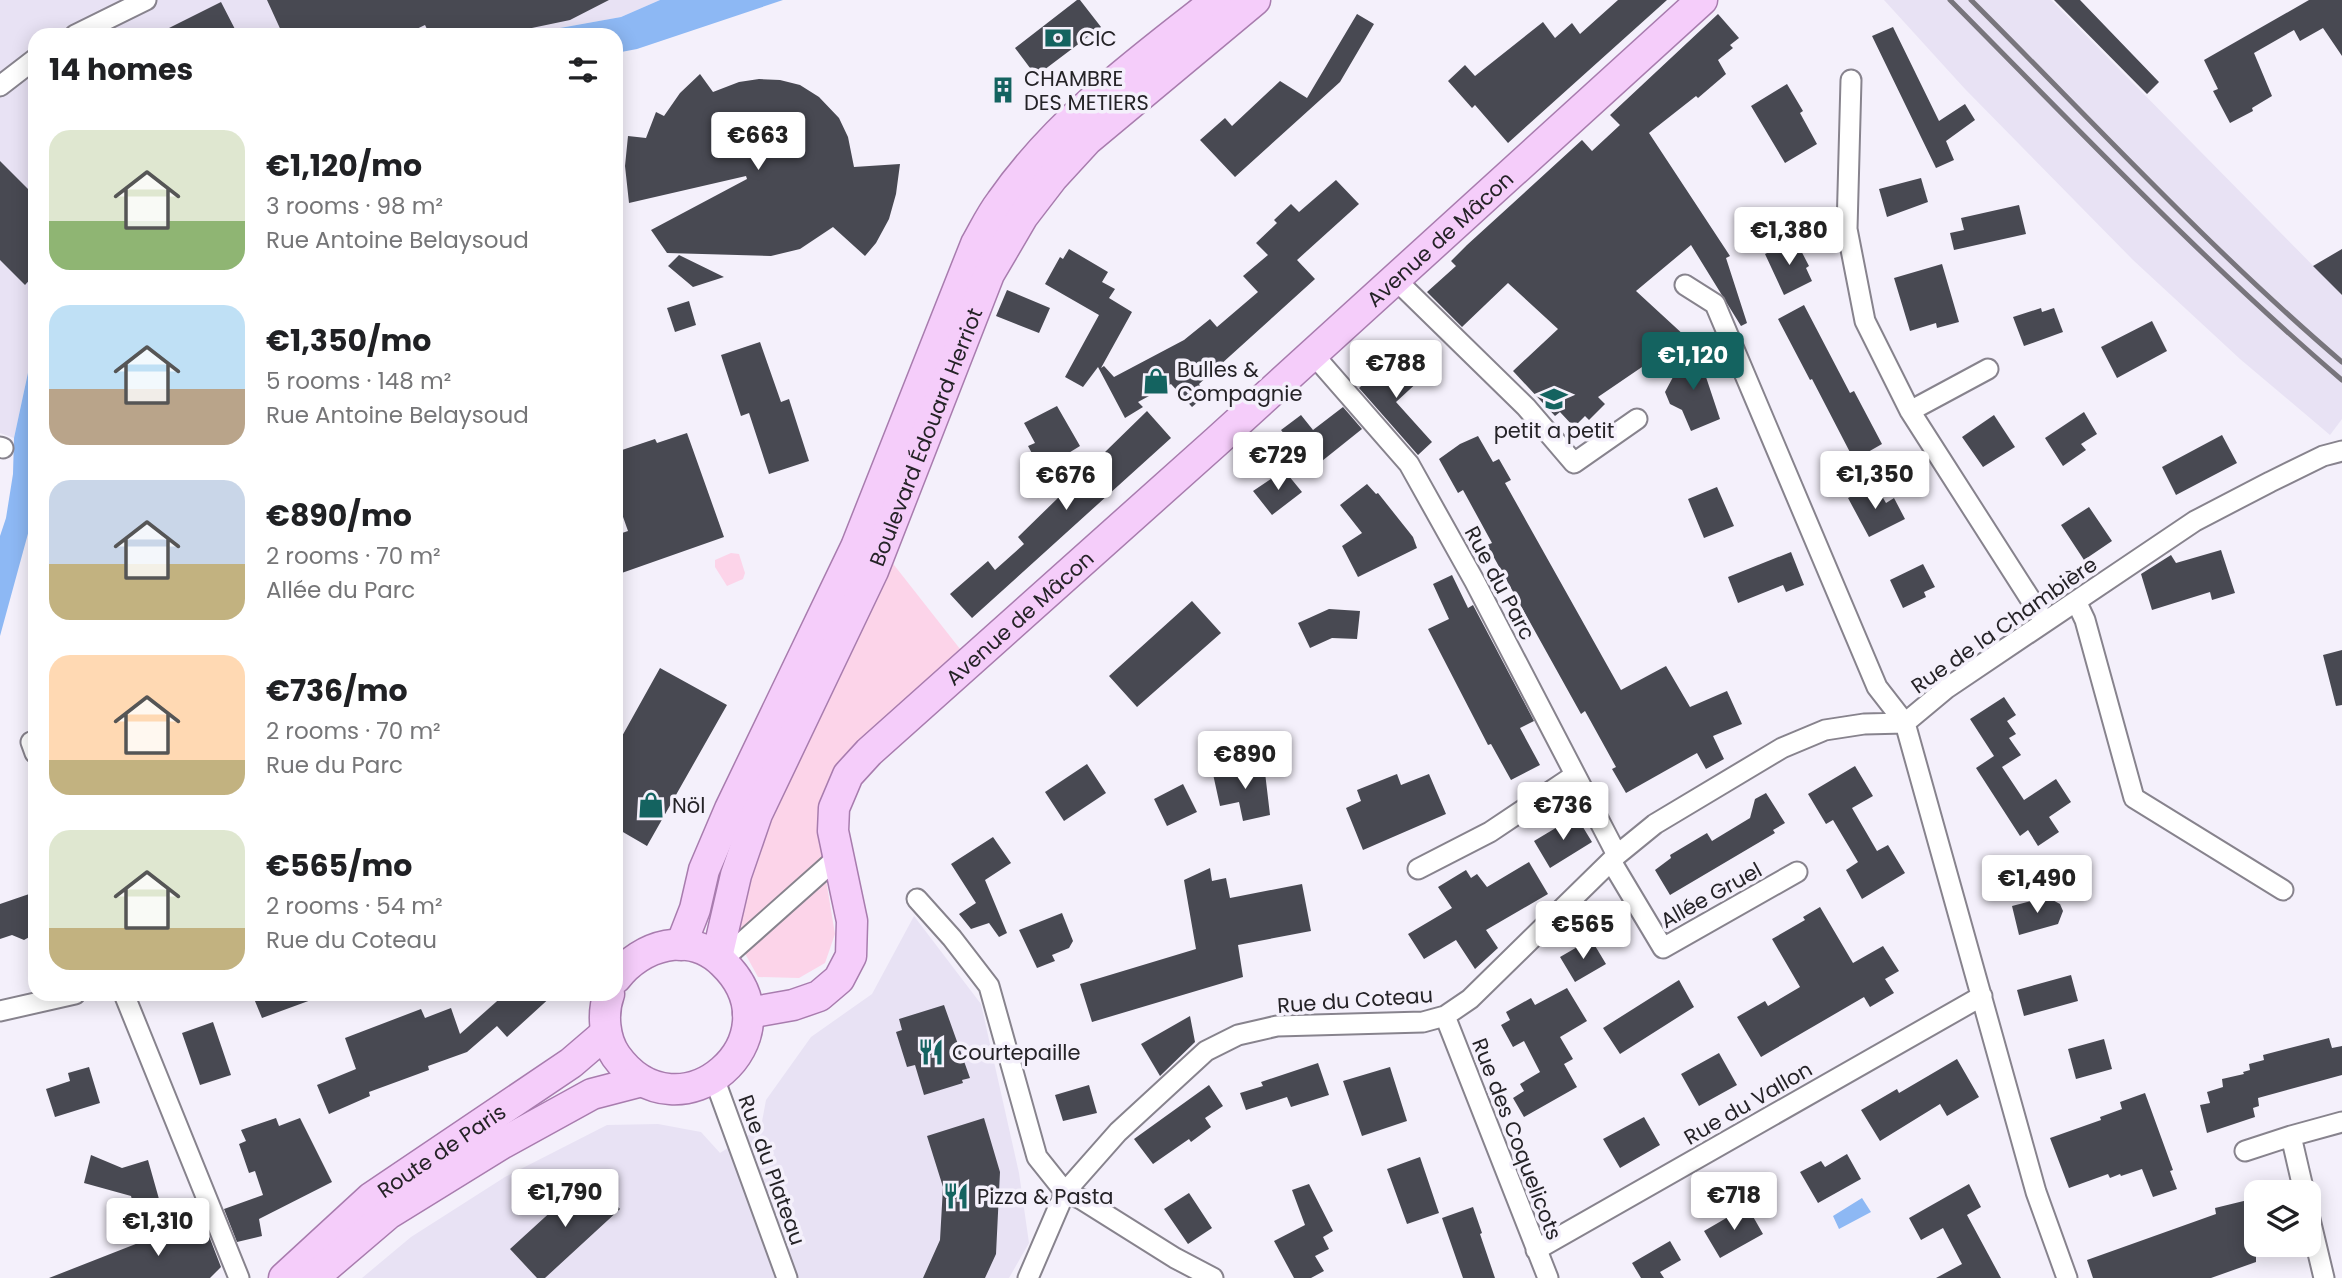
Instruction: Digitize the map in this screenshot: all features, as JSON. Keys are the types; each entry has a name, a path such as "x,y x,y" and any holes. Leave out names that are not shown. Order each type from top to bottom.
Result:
{"main road":[{"name":"Boulevard Édouard Herriot","path":"681,945 695,909 704,870 730,808 856,547 976,244 1031,163 1069,123 1132,67 1217,0"},
{"name":"Boulevard Édouard Herriot","path":"719,959 736,875 757,814 873,571 989,274 1023,216 1053,177 1087,140 1255,0"},
{"name":"Avenue de Mâcon","path":"748,1013 793,1005 819,996 839,979 851,956 852,921 833,831 834,807 848,775 869,752 996,641 1702,0"},
{"path":"607,1001 604,1016 606,1033 614,1052 626,1069 642,1081 679,1089 697,1086 714,1079 730,1066 740,1051 747,1032 748,1013 744,993 736,975 719,959 700,948 661,946 642,953 623,969"},
{"name":"Route de Paris","path":"284,1278 371,1198 571,1063 606,1033"},
{"name":"Route de Paris","path":"313,1278 388,1214 503,1143 592,1094 642,1081"}],"street":[{"path":"89,28 146,0"},
{"path":"0,86 28,64"},
{"path":"1850,80 1847,229 1865,321 1910,411 2045,622"},
{"path":"1394,278 1527,407 1574,463 1637,419"},
{"path":"1685,285 1715,304 1877,687 1905,723"},
{"name":"Rue du Parc","path":"1312,353 1409,464 1475,582 1575,775 1614,858"},
{"path":"1910,411 1988,369"},
{"path":"2332,453 2342,470"},
{"name":"Rue de la Chambière","path":"2067,1278 2036,1192 1905,723 1947,688 2196,522 2332,453"},
{"path":"2076,601 2085,620 2134,798 2283,890"},
{"name":"Rue du Coteau","path":"1028,1278 1065,1192 1118,1132 1206,1051 1238,1035 1277,1026 1423,1022 1445,1016 1470,999 1614,858 1655,824 1782,748 1825,730 1864,724 1905,723"},
{"path":"1419,869 1490,832 1575,775"},
{"path":"719,959 838,857"},
{"name":"Allée Gruel","path":"1614,858 1663,948 1797,872"},
{"path":"916,899 989,986 1037,1157 1065,1192 1213,1278"},
{"name":"Rue du Vallon","path":"1536,1250 1982,996"},
{"path":"0,1011 44,1001"},
{"path":"127,1001 239,1278"},
{"name":"Rue des Coquelicots","path":"1445,1016 1548,1278"},
{"name":"Rue du Plateau","path":"714,1079 787,1278"},
{"path":"2245,1151 2342,1122"},
{"path":"2291,1136 2301,1180"},
{"path":"2319,1257 2324,1278"}],"shaded area":[{"path":"0,0 660,0 621,17 560,28 28,28 28,373 14,438 0,433"},
{"path":"1884,0 2051,0 2342,295 2342,419 2330,435 2240,359 2133,260 1965,89"},
{"path":"731,553 739,554 745,573 743,579 727,586 715,567 715,560"},
{"path":"887,556 964,654 885,718 835,767 820,806 821,850 835,934 825,963 799,978 758,977 736,937 746,867"},
{"path":"914,916 981,1004 1019,1173 1029,1243 1009,1278 362,1278 411,1237 505,1177 607,1125 658,1124 701,1132 720,1153 761,1127 766,1100 811,1037 872,994"}],"water":[{"path":"660,0 783,0 623,52 623,28 560,28 621,17"},
{"path":"28,373 28,534 0,636 0,536 6,518 13,474 14,438"},
{"path":"1862,1198 1871,1212 1839,1229 1833,1216"}],"building":[{"path":"267,0 609,0 570,20 532,28 426,28 425,25 419,28 280,28"},
{"name":"CIC","path":"1080,0 1101,27 1036,76 1015,48"},
{"path":"1618,0 1667,0 1508,143 1475,105 1472,108 1448,81 1465,65 1475,76 1543,22 1555,38 1572,23 1580,34"},
{"path":"2054,0 2080,0 2159,82 2147,94"},
{"path":"2309,0 2342,0 2342,56 2323,28 2300,41 2294,30 2254,53 2272,96 2252,108 2253,111 2230,123 2213,91 2218,89 2204,60"},
{"path":"221,2 234,28 169,28"},
{"path":"1357,14 1374,24 1340,82 1235,177 1200,140 1225,118 1232,126 1280,81 1307,98"},
{"path":"1718,14 1739,38 1730,45 1733,48 1718,60 1726,74 1649,133 1730,256 1726,258 1747,323 1741,326 1691,245 1636,291 1686,337 1598,397 1605,404 1589,420 1585,416 1574,427 1560,412 1555,416 1513,371 1558,329 1508,283 1462,327 1427,292 1456,266 1451,261 1467,245 1582,140 1592,151 1620,125 1610,115"},
{"path":"1893,27 1939,121 1965,104 1975,120 1946,141 1954,160 1936,168 1872,36"},
{"path":"700,74 713,92 739,82 759,79 800,85 819,97 839,118 848,137 854,167 900,164 889,219 876,243 865,256 833,227 800,249 771,256 667,253 651,230 747,179 746,176 629,203 625,166 628,136 646,138 656,112 664,116 680,93"},
{"path":"1787,84 1803,111 1800,113 1817,144 1785,163 1751,106"},
{"path":"0,161 28,189 28,282 25,285 0,260"},
{"path":"1921,178 1928,202 1887,217 1879,189"},
{"path":"1336,180 1359,204 1297,260 1315,279 1199,384 1206,395 1192,407 1171,384 1138,402 1143,407 1125,418 1098,367 1083,387 1065,377 1099,315 1045,284 1060,257 1063,259 1069,249 1108,272 1102,282 1115,289 1109,298 1132,312 1101,368 1104,366 1114,377 1184,340 1210,319 1217,327 1258,292 1243,276 1268,255 1256,243 1277,223 1274,220 1291,204 1299,212"},
{"path":"2019,205 2026,234 1954,250 1950,233 1964,230 1961,218"},
{"path":"1795,239 1809,266 1806,268 1812,281 1784,295 1765,254"},
{"path":"2342,249 2342,295 2313,266"},
{"path":"679,255 724,277 693,287 668,266"},
{"path":"1942,264 1959,322 1937,328 1936,323 1910,331 1894,278"},
{"path":"1007,290 1050,308 1039,333 996,316"},
{"path":"689,301 696,325 675,332 667,308"},
{"path":"1804,305 1850,393 1854,391 1882,444 1854,460 1778,319"},
{"path":"2041,308 2042,312 2054,308 2063,332 2024,346 2013,317"},
{"path":"2152,321 2167,351 2117,378 2101,347"},
{"path":"760,342 781,402 789,399 809,461 769,474 749,413 741,416 721,355"},
{"path":"1688,349 1705,357 1702,365 1720,419 1691,431 1682,410 1670,404 1665,392"},
{"path":"1397,354 1421,379 1396,402 1432,442 1418,455 1359,388"},
{"path":"1057,406 1080,446 1041,470 1028,446 1035,443 1024,423"},
{"path":"1343,407 1362,429 1312,469 1281,430 1301,415 1313,430"},
{"path":"1147,411 1171,438 972,618 950,594 988,561 995,570 1024,544 1018,537"},
{"path":"2084,412 2097,434 2081,444 2086,450 2063,466 2045,438"},
{"path":"1994,415 2015,447 1983,467 1962,437"},
{"path":"687,433 724,537 623,573 623,533 628,531 623,517 623,450 655,439 657,443"},
{"path":"2222,435 2237,463 2176,495 2162,467"},
{"path":"1478,436 1493,462 1499,459 1511,480 1505,483 1621,690 1666,666 1690,707 1727,691 1742,724 1713,736 1724,759 1706,769 1697,753 1626,793 1612,769 1616,767 1585,711 1581,714 1487,545 1492,543 1463,490 1458,493 1439,459 1460,444"},
{"path":"1284,470 1302,492 1272,515 1253,491"},
{"path":"1367,484 1378,493 1413,537 1417,548 1358,577 1342,546 1362,533 1340,505"},
{"path":"1875,484 1886,503 1894,498 1905,519 1869,537 1848,498"},
{"path":"1717,487 1734,526 1704,538 1688,499"},
{"path":"2089,507 2112,541 2084,560 2061,525"},
{"path":"2221,550 2235,593 2212,600 2210,592 2152,610 2141,574 2171,555 2176,563"},
{"path":"1791,552 1804,585 1786,592 1783,585 1738,603 1728,577"},
{"path":"1923,564 1935,587 1924,592 1926,597 1903,608 1890,580"},
{"path":"1452,575 1468,608 1473,605 1534,721 1520,728 1540,765 1511,780 1491,744 1488,745 1428,629 1449,619 1433,584"},
{"path":"1192,601 1221,633 1137,707 1109,676"},
{"path":"1329,609 1360,611 1357,639 1332,638 1310,648 1298,623"},
{"path":"2342,650 2342,705 2336,706 2323,655"},
{"path":"660,668 727,705 647,846 623,832 623,734"},
{"path":"2004,697 2016,715 2007,721 2016,734 2009,738 2021,755 2002,767 2024,800 2056,779 2071,802 2049,817 2059,832 2038,846 2028,830 2020,836 1976,768 1994,756 1970,719"},
{"path":"1087,764 1106,793 1064,821 1045,792"},
{"path":"1264,764 1270,815 1243,821 1239,802 1220,806 1213,774"},
{"path":"1855,766 1873,796 1852,808 1877,851 1888,845 1905,873 1862,899 1846,870 1858,862 1833,820 1826,824 1808,794"},
{"path":"1397,774 1401,785 1429,774 1446,814 1363,850 1346,808 1361,801 1357,790"},
{"path":"1183,784 1197,812 1167,826 1154,799"},
{"path":"1766,793 1785,823 1773,830 1775,833 1670,895 1655,870 1671,858 1670,855 1707,833 1712,841 1750,818 1755,799"},
{"path":"1578,819 1592,842 1550,868 1534,841 1564,823 1566,826"},
{"path":"993,837 1011,863 985,880 1007,933 999,937 989,923 971,929 959,914 976,903 951,864"},
{"path":"1529,862 1548,894 1486,930 1498,948 1475,969 1456,940 1424,959 1408,934 1452,908 1438,887 1466,870 1471,878 1477,874 1487,887"},
{"path":"1210,868 1212,881 1226,878 1230,898 1302,884 1311,931 1238,945 1243,977 1092,1022 1080,984 1196,949 1184,880"},
{"path":"28,894 28,938 24,940 12,935 0,939 0,904"},
{"path":"2047,897 2060,904 2063,911 2058,924 2019,935 2012,906"},
{"path":"1820,907 1853,963 1883,946 1899,971 1885,979 1894,993 1870,1007 1864,997 1761,1057 1737,1017 1765,1001 1768,1006 1800,987 1772,939 1805,920 1803,917"},
{"path":"1062,913 1073,941 1069,948 1052,955 1055,961 1037,968 1019,930"},
{"path":"1591,939 1606,964 1575,982 1560,957"},
{"path":"2071,975 2078,1001 2024,1016 2017,990"},
{"path":"1679,980 1694,1007 1620,1054 1603,1028"},
{"path":"1567,988 1587,1021 1560,1037 1573,1059 1564,1064 1577,1087 1524,1117 1513,1098 1524,1091 1520,1084 1540,1072 1524,1041 1513,1047 1501,1025 1510,1020 1506,1012 1531,998 1535,1005"},
{"path":"255,1001 308,1001 262,1018"},
{"path":"497,1001 546,1001 507,1037 497,1026 467,1052 428,1066 429,1070 369,1092 370,1096 329,1114 317,1085 356,1069 345,1038 421,1009 425,1018 451,1008 460,1034"},
{"name":"Courtepaille","path":"944,1005 970,1078 962,1080 963,1083 924,1095 915,1065 907,1067 896,1032 902,1030 899,1019"},
{"path":"1190,1016 1195,1042 1160,1076 1141,1044"},
{"path":"213,1022 231,1075 200,1085 182,1033"},
{"path":"2329,1038 2332,1048 2342,1046 2342,1075 2258,1098 2259,1106 2253,1108 2255,1117 2207,1133 2200,1105 2210,1103 2207,1092 2223,1087 2222,1079 2244,1074 2243,1072 2250,1070 2249,1064 2264,1060 2263,1055"},
{"path":"2104,1039 2112,1069 2076,1079 2068,1049"},
{"path":"1719,1053 1737,1085 1699,1106 1681,1074"},
{"path":"1957,1059 1979,1097 1947,1116 1940,1104 1880,1141 1861,1110 1897,1089 1899,1093"},
{"path":"1318,1063 1329,1095 1291,1107 1287,1097 1246,1110 1240,1093 1263,1086 1261,1082"},
{"path":"89,1067 100,1103 55,1117 46,1089 70,1081 68,1073"},
{"path":"1390,1067 1407,1121 1362,1136 1343,1081"},
{"path":"1089,1085 1097,1113 1063,1121 1055,1095"},
{"path":"1209,1085 1223,1106 1205,1118 1211,1127 1153,1164 1134,1139"},
{"path":"2145,1093 2173,1170 2170,1171 2177,1189 2153,1197 2142,1169 2110,1178 2108,1174 2069,1188 2050,1138 2101,1120 2100,1117 2122,1109 2120,1102"},
{"path":"1644,1117 1660,1145 1620,1168 1603,1139"},
{"path":"276,1118 279,1126 300,1118 332,1182 259,1219 262,1236 237,1242 224,1209 263,1195 255,1171 249,1173 239,1144 246,1141 241,1130"},
{"path":"984,1118 1000,1172 996,1254 985,1278 923,1278 940,1240 943,1187 927,1136"},
{"path":"1847,1154 1861,1179 1818,1203 1800,1172 1821,1161 1825,1167"},
{"path":"91,1155 122,1168 148,1160 159,1199 134,1207 131,1196 84,1183"},
{"path":"1420,1157 1439,1213 1407,1224 1387,1169"},
{"path":"590,1176 620,1209 545,1278 537,1278 510,1249"},
{"path":"1309,1184 1333,1231 1323,1237 1329,1249 1315,1256 1324,1271 1311,1278 1294,1278 1274,1241 1305,1225 1292,1190"},
{"path":"1969,1184 1981,1207 1967,1215 2001,1278 1936,1278 1962,1264 1943,1228 1921,1240 1909,1218"},
{"path":"1189,1193 1212,1228 1188,1244 1164,1209"},
{"path":"2244,1201 2244,1257 2256,1257 2256,1262 2211,1278 2093,1278 2087,1260 2216,1214 2215,1208"},
{"path":"1747,1206 1763,1234 1720,1258 1704,1231"},
{"path":"1473,1207 1495,1278 1463,1278 1442,1218"},
{"path":"202,1218 221,1267 210,1278 49,1278"},
{"path":"1670,1241 1681,1260 1660,1272 1664,1278 1641,1278 1632,1263"}],"railway":[{"path":"1950,0 2191,242 2342,380"},
{"path":"1971,0 2199,230 2342,362"}],"place":[{"name":"CIC","path":"1058,38"},
{"name":"CHAMBRE DES METIERS","path":"1003,90"},
{"name":"Bulles & Compagnie","path":"1156,381"},
{"name":"petit a petit","path":"1554,399"},
{"name":"Nöl","path":"651,805"},
{"name":"Courtepaille","path":"931,1052"},
{"name":"Pizza & Pasta","path":"956,1196"}]}
